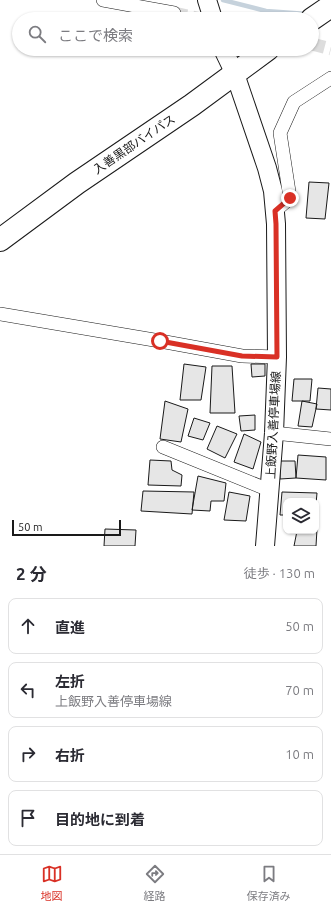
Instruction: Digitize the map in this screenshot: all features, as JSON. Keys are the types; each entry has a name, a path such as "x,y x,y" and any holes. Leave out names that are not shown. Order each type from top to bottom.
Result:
{"highway":[{"path":"319,14 331,6"},
{"name":"入善黒部バイパス","path":"0,240 77,183 259,56"}],"main road":[{"path":"207,0 211,12"},
{"name":"上飯野入善停車場線","path":"226,56 235,74 267,168 275,211 277,357 274,433 265,546"}],"street":[{"path":"103,0 169,12"},
{"path":"275,211 290,198 280,133 294,102 331,78"},
{"path":"0,314 242,356 277,357"},
{"path":"274,433 331,439"},
{"path":"163,447 270,490"}],"building":[{"path":"309,182 329,183 325,219 306,218"},
{"path":"184,364 206,367 201,400 180,400"},
{"path":"251,364 265,364 265,376 252,377"},
{"path":"212,366 232,366 235,413 210,413"},
{"path":"294,379 312,379 310,401 292,401"},
{"path":"318,388 331,389 331,410 316,409"},
{"path":"165,401 188,409 181,442 160,439"},
{"path":"302,401 317,404 312,427 298,426"},
{"path":"255,415 255,430 241,431 239,416"},
{"path":"194,418 210,423 203,440 188,436"},
{"path":"217,426 237,434 225,458 207,449"},
{"path":"244,434 261,442 253,469 234,462"},
{"path":"298,455 326,457 326,480 296,478"},
{"path":"150,460 171,461 172,470 182,475 181,486 148,485"},
{"path":"280,461 295,461 296,478 280,479"},
{"path":"198,476 226,483 224,501 211,501 210,511 192,510"},
{"path":"143,491 194,492 192,514 141,511"},
{"path":"229,492 250,496 246,521 224,520"},
{"path":"282,492 317,493 317,498 283,498 283,515 280,515"},
{"path":"105,529 136,530 135,546 104,546"},
{"path":"296,534 317,534 316,546 294,546"}],"waterway":[{"path":"223,0 266,11 280,12"}],"tunnel":[{"path":"319,46 331,49"}],"route":[{"path":"160,341 242,356 277,357 275,211 290,198"}]}
